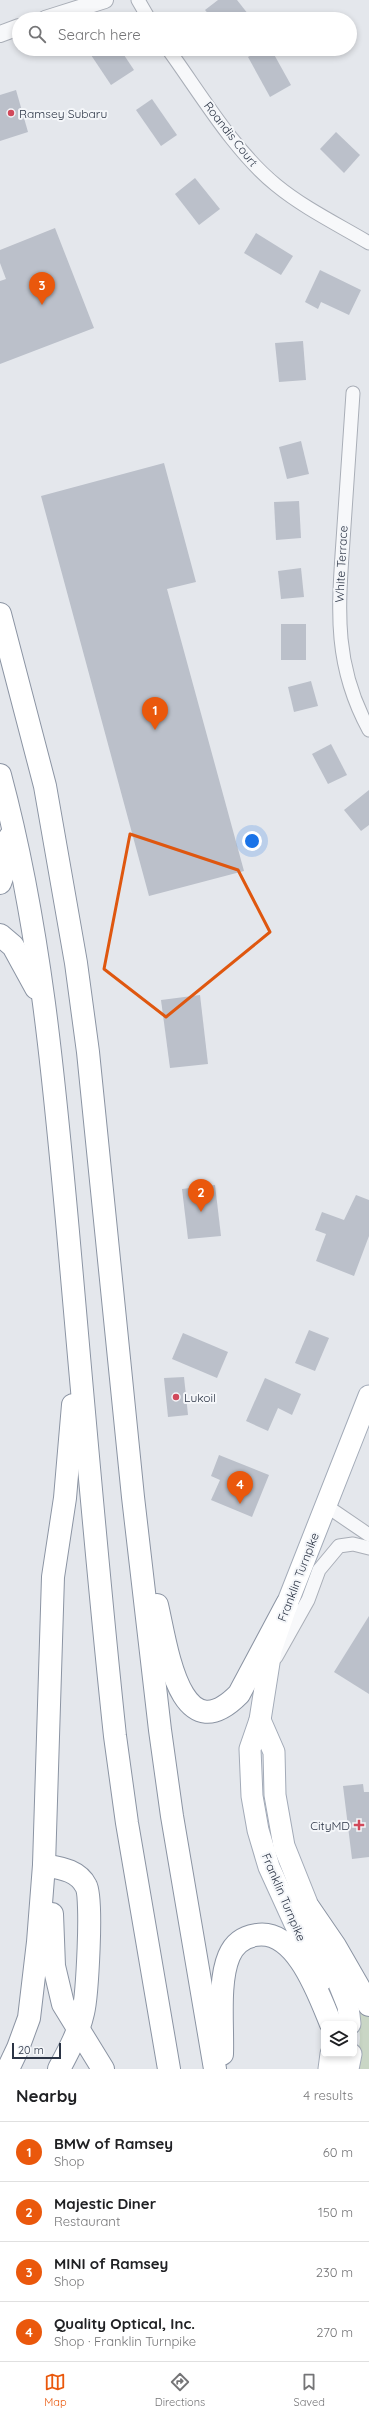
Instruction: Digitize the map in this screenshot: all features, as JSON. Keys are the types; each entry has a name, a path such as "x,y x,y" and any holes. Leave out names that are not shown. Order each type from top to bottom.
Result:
{"highway":[{"path":"0,614 45,786 75,956 88,1052 133,1497 172,1816 215,2069"},
{"path":"0,775 24,872 44,1005 59,1138 115,1736 127,1823 169,2069"},
{"path":"0,882 8,861 12,820"},
{"path":"0,935 13,946 22,960 44,1005"},
{"path":"8,2069 18,2048 29,2018 34,1982 44,1865 53,1577 65,1498 78,1346"},
{"path":"133,1497 175,1681 185,1700 198,1709 212,1711 227,1706 239,1694 287,1604"},
{"path":"44,1865 64,1868 78,1875 87,1886 86,1990 83,2013 59,2069"},
{"path":"44,1865 54,1926 54,1966 57,1985 63,2004 103,2069"},
{"path":"309,1908 335,1946 369,2005"},
{"path":"221,2069 224,1973 236,1944 249,1936 262,1934 275,1936 289,1946 306,1968 331,2021"}],"main road":[{"name":"Franklin Turnpike","path":"332,2021 328,1998 318,1972 272,1874 258,1830 252,1796 250,1749 260,1720 266,1672 287,1604 369,1396"},
{"name":"Franklin Turnpike","path":"260,1720 274,1752 275,1795 284,1846 348,2006 350,2021"},
{"path":"329,2069 331,2057"},
{"path":"348,2069 350,2057"}],"street":[{"path":"67,12 105,0"},
{"path":"138,0 145,12"},
{"path":"0,34 12,30"},
{"name":"Roandis Court","path":"173,56 249,160 275,185 300,203 369,243"},
{"name":"White Terrace","path":"353,393 338,626 348,681 359,711 369,730"},
{"path":"325,1505 369,1535"},
{"path":"266,1672 292,1630 308,1600 318,1570 338,1546 353,1544 369,1548"}],"highlighted area":[{"path":"130,834 238,870 270,932 166,1017 104,969"}],"green space":[{"path":"357,1993 369,2014 369,2069 357,2069 360,2038"}],"building":[{"path":"218,0 237,0 246,12 207,12 205,10"},
{"path":"92,56 125,56 134,70 111,85"},
{"path":"275,56 291,85 270,97 248,57"},
{"name":"Ramsey Subaru","path":"16,90 28,132 0,141 0,95"},
{"path":"152,99 177,135 161,146 136,110"},
{"path":"336,132 360,155 344,173 320,149"},
{"path":"195,178 220,209 199,225 175,194"},
{"path":"55,228 94,328 0,364 0,281 6,279 0,263 0,250"},
{"path":"256,233 293,256 281,275 244,253"},
{"path":"320,270 361,290 349,315 321,302 318,309 305,302"},
{"path":"303,341 306,380 279,382 275,343"},
{"path":"301,441 309,474 287,479 279,447"},
{"path":"164,463 196,582 167,589 244,871 149,896 41,496"},
{"path":"299,501 301,538 276,540 274,502"},
{"path":"301,568 304,597 281,599 278,571"},
{"path":"281,624 306,624 306,660 281,660"},
{"path":"311,681 318,706 294,712 288,687"},
{"path":"331,744 347,775 328,784 312,754"},
{"path":"369,790 369,825 361,831 344,810"},
{"path":"200,995 208,1064 170,1068 161,1000"},
{"path":"215,1185 221,1236 188,1239 182,1189"},
{"path":"356,1195 369,1200 369,1236 354,1276 316,1261 326,1234 315,1230 322,1212 344,1220"},
{"path":"309,1330 329,1338 315,1371 295,1363"},
{"path":"183,1333 228,1352 217,1378 172,1359"},
{"path":"184,1377 188,1415 168,1417 164,1378"},
{"path":"265,1378 301,1394 292,1415 278,1408 268,1431 246,1421"},
{"path":"219,1455 269,1475 252,1517 211,1500 220,1480 211,1476"},
{"path":"369,1616 369,1694 334,1672"},
{"name":"CityMD","path":"363,1784 364,1792 369,1792 369,1857 352,1859 343,1786"}],"place":[{"name":"Ramsey Subaru","path":"11,113"},
{"name":"MINI of Ramsey","path":"42,305"},
{"name":"BMW of Ramsey","path":"155,730"},
{"name":"Majestic Diner","path":"201,1212"},
{"name":"Lukoil","path":"176,1397"},
{"name":"Quality Optical, Inc.","path":"240,1504"},
{"name":"CityMD","path":"359,1825"}]}
